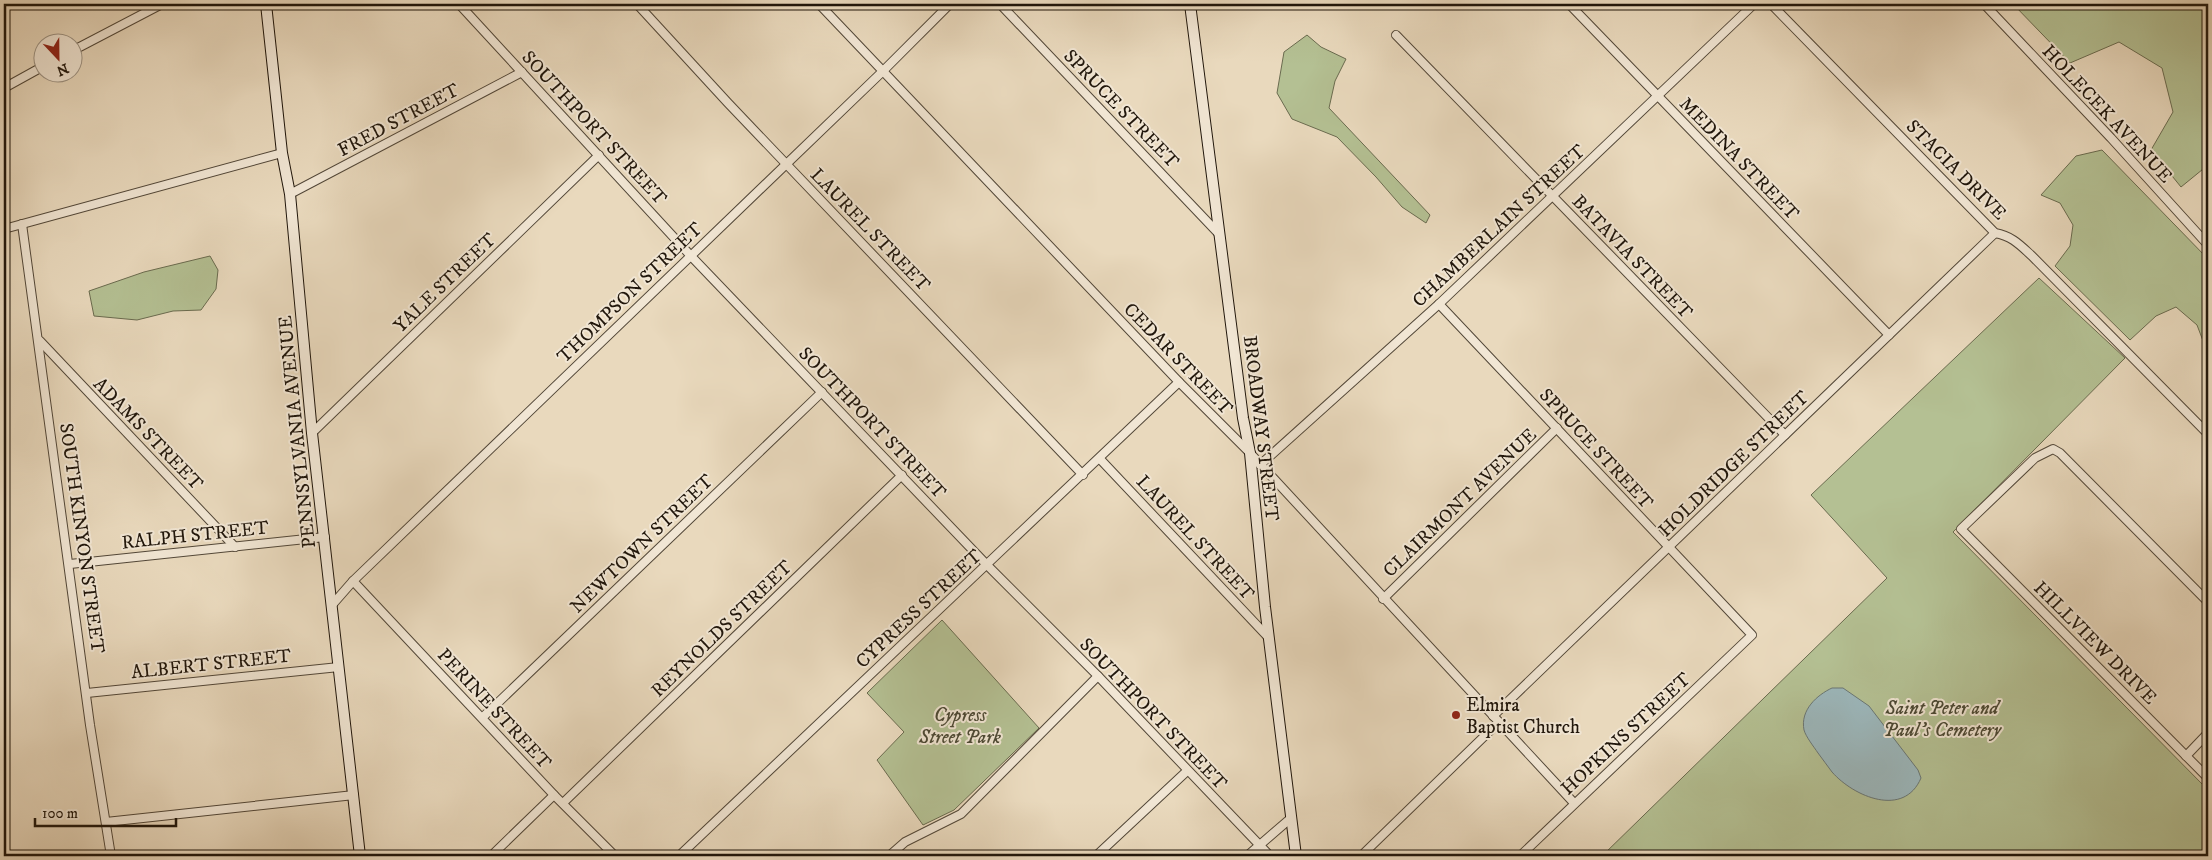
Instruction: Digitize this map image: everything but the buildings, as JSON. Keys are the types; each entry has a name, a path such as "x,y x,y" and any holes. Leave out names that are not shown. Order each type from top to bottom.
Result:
{"main road":[{"name":"PENNSYLVANIA AVENUE","path":"266,4 282,153 290,194 312,433 360,856"},
{"name":"BROADWAY STREET","path":"1190,4 1243,418 1250,453 1269,638 1296,856"}],"street":[{"path":"82,46 162,4"},
{"name":"SOUTHPORT STREET","path":"459,4 690,255 1270,856"},
{"name":"LAUREL STREET","path":"637,4 1083,475"},
{"name":"CEDAR STREET","path":"819,4 1179,382 1250,453 1383,599 1574,803"},
{"name":"THOMPSON STREET","path":"332,605 353,581 690,255 787,164 950,4"},
{"name":"SPRUCE STREET","path":"1000,4 1219,234"},
{"name":"MEDINA STREET","path":"1569,4 1889,335"},
{"name":"CHAMBERLAIN STREET","path":"1260,465 1439,304 1553,198 1754,4"},
{"name":"STACIA DRIVE","path":"1771,4 1995,233 2007,235 2032,256 2208,434"},
{"name":"HOLECEK AVENUE","path":"1984,4 2111,138 2208,245"},
{"name":"BATAVIA STREET","path":"1396,36 1785,435"},
{"name":"FRED STREET","path":"290,194 522,72"},
{"path":"4,88 32,73"},
{"path":"4,229 282,153"},
{"name":"YALE STREET","path":"312,433 599,155"},
{"name":"SOUTH KINYON STREET","path":"22,224 40,341 111,856"},
{"name":"HOLDRIDGE STREET","path":"1492,716 1995,233"},
{"name":"SPRUCE STREET","path":"1439,304 1752,635"},
{"name":"ADAMS STREET","path":"40,341 235,547"},
{"name":"CYPRESS STREET","path":"679,856 1100,459 1179,382"},
{"name":"NEWTOWN STREET","path":"482,717 822,392"},
{"name":"CLAIRMONT AVENUE","path":"1383,599 1557,428"},
{"name":"HILLVIEW DRIVE","path":"2208,602 2060,453 2053,449 2035,458 1961,530 2208,778"},
{"name":"LAUREL STREET","path":"1100,459 1269,638"},
{"name":"REYNOLDS STREET","path":"562,803 902,475"},
{"name":"RALPH STREET","path":"70,564 325,537"},
{"name":"PERINE STREET","path":"353,581 554,795 615,856"},
{"name":"HOPKINS STREET","path":"1520,856 1752,635"},
{"name":"ALBERT STREET","path":"87,692 338,667"},
{"path":"889,856 905,842 961,814 1098,676"},
{"path":"1361,856 1499,722"},
{"path":"2186,756 2208,733"},
{"path":"1096,856 1187,771"},
{"path":"106,822 354,795"},
{"path":"491,856 554,795"},
{"path":"1247,856 1291,818"}],"green space":[{"path":"2013,4 2208,4 2208,165 2181,187 2151,150 2173,112 2162,68 2119,42 2070,63"},
{"path":"1307,35 1321,47 1346,59 1335,81 1329,108 1430,215 1426,223 1402,207 1337,137 1292,119 1277,93 1284,52"},
{"path":"2102,150 2208,259 2208,354 2197,325 2176,307 2156,316 2130,340 2055,266 2070,246 2073,225 2060,203 2041,195 2076,156"},
{"path":"210,256 218,270 216,289 201,310 173,311 137,320 94,316 89,291 144,272"},
{"name":"Saint Peter and Paul's Cemetery","path":"2039,278 2125,358 1953,532 2208,790 2208,856 1602,856 1887,578 1811,495"},
{"name":"Cypress Street Park","path":"942,620 1039,728 954,810 923,825 877,760 904,732 867,693"}],"water":[{"path":"1832,688 1843,688 1869,706 1918,770 1921,778 1913,790 1903,797 1891,800 1878,799 1853,789 1830,770 1806,736 1803,723 1807,710 1815,699"}],"place":[{"name":"Elmira Baptist Church","path":"1456,715"}]}
